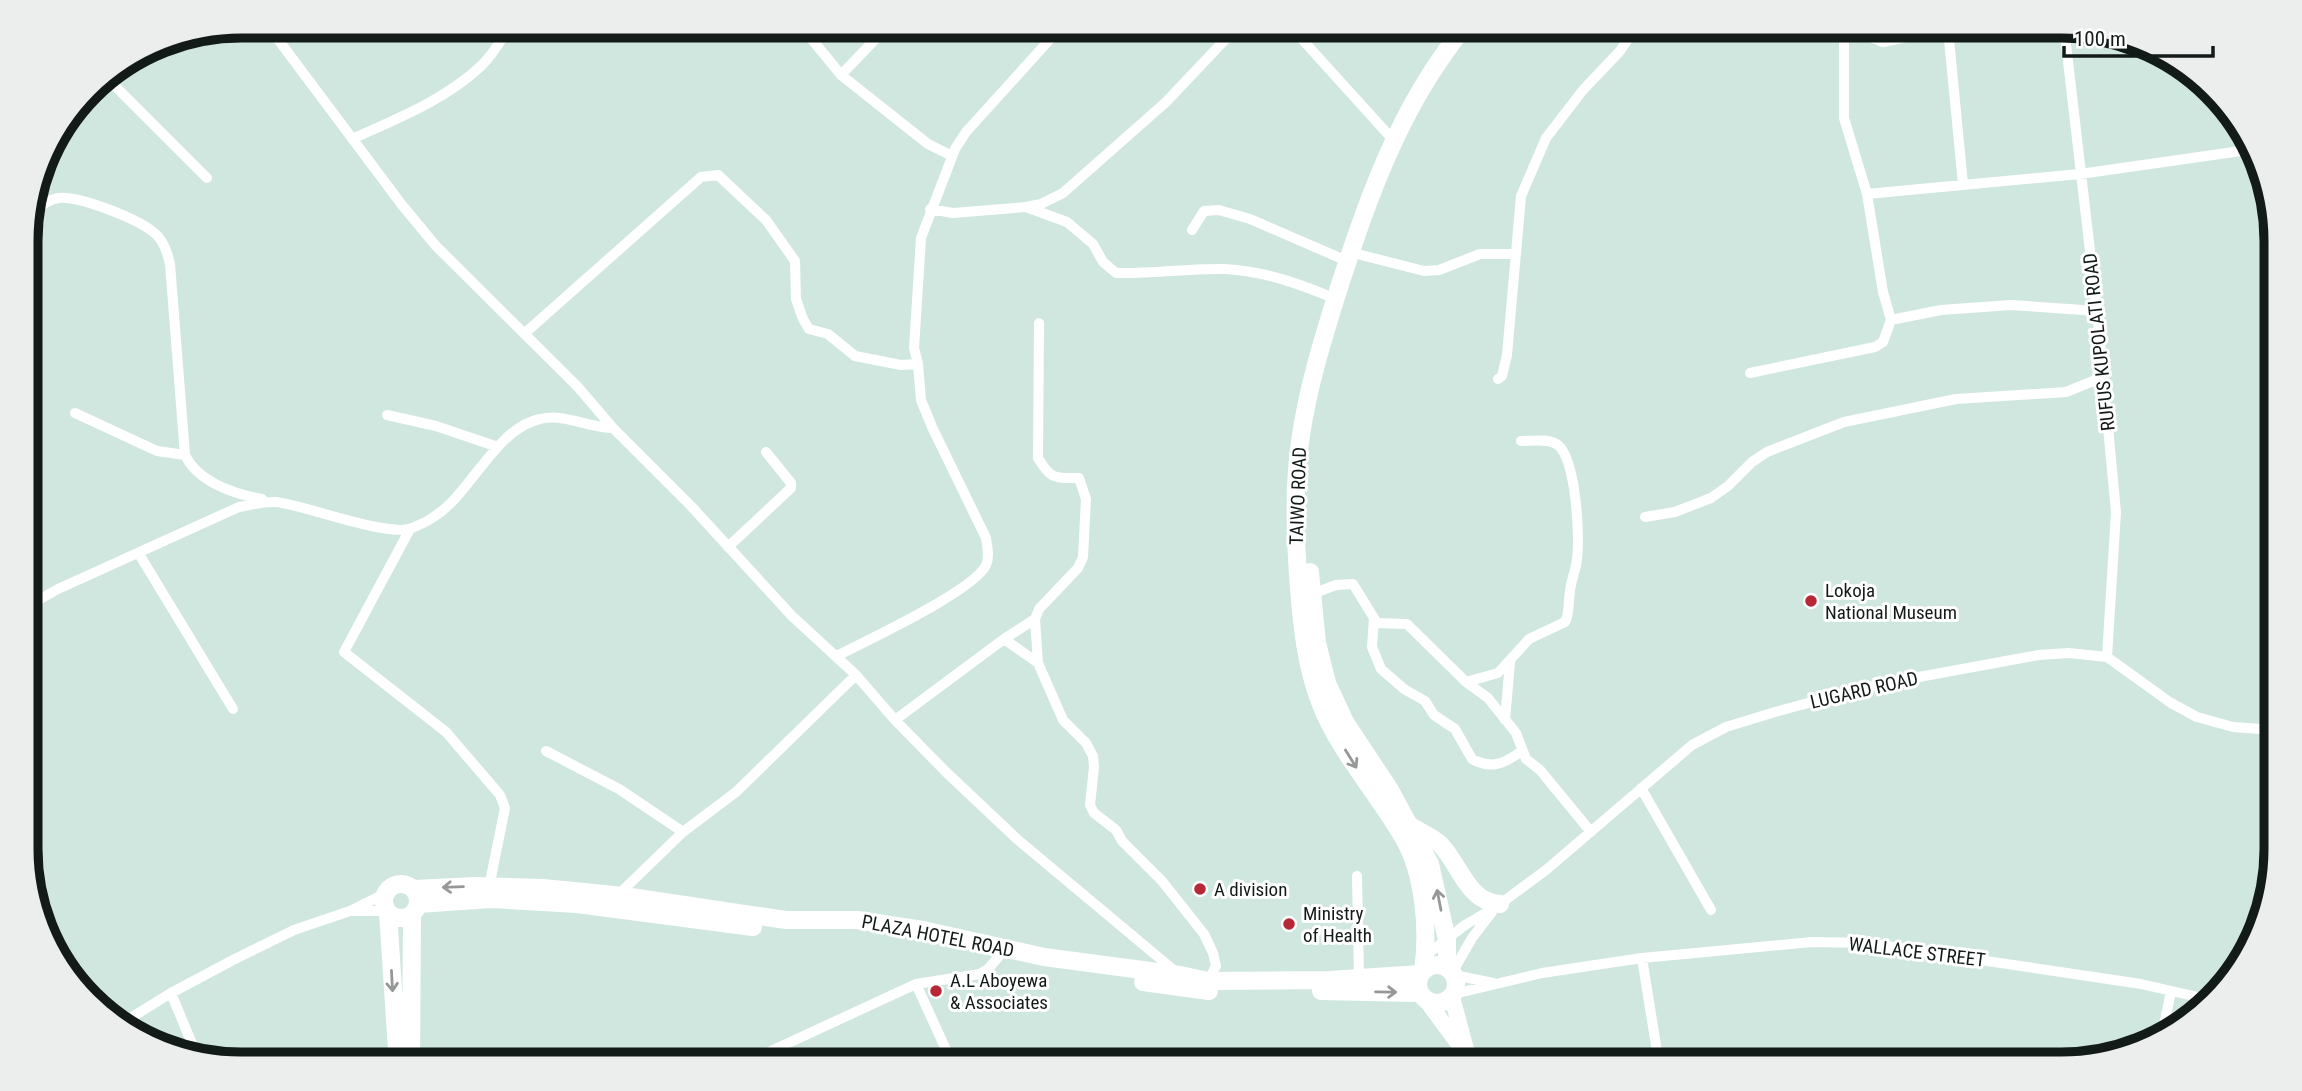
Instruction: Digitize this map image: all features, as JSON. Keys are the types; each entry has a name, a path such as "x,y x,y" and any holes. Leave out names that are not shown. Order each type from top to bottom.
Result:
{"main road":[{"name":"TAIWO ROAD","path":"1450,38 1395,142 1354,258 1331,340 1307,461 1306,531 1317,643 1327,683 1345,722 1412,827 1430,864 1447,940 1451,972"},
{"name":"TAIWO ROAD","path":"1423,967 1422,890 1405,839 1351,759 1320,704 1306,656 1295,518 1297,470 1300,436 1307,405 1336,299 1432,88 1467,38"},
{"path":"1412,827 1438,843 1473,892 1485,902 1498,905"},
{"path":"397,1052 387,906 391,887 407,884 415,903 411,1052"},
{"name":"PLAZA HOTEL ROAD","path":"415,903 489,887 543,888 618,895 786,920 857,920 923,930 1044,957 1180,975 1202,986 1359,979 1423,967"},
{"name":"PLAZA HOTEL ROAD","path":"415,903 491,899 577,904 755,927 854,932 1202,986 1423,997"},
{"path":"387,906 400,918 415,903"},
{"path":"1437,965 1451,972 1456,985 1453,996 1436,1003 1423,997 1417,984 1423,967 1437,965"}],"street":[{"path":"930,209 953,213 1026,207 1041,204 1063,193 1166,102 1226,38"},
{"path":"1301,38 1395,142"},
{"path":"1498,379 1502,376 1507,355 1521,197 1545,138 1629,38"},
{"path":"1750,373 1875,347 1883,342 1891,320 1883,292 1867,194 1844,118 1844,38"},
{"path":"1873,38 1883,42 1903,38"},
{"path":"1954,38 1963,184"},
{"name":"RUFUS KUPOLATI ROAD","path":"2065,38 2097,311 2116,512 2106,657"},
{"path":"279,39 352,139 436,246 577,386 613,428 691,506 792,616 837,656 895,720 1017,839 1180,975"},
{"path":"352,139 424,106 465,80 483,64 501,39"},
{"path":"811,39 841,75 928,144 952,156"},
{"path":"841,75 876,39"},
{"path":"837,656 946,599 978,576 986,566 986,538 921,400 914,348 919,255 930,209 952,156 966,132 982,111 1050,39"},
{"path":"113,84 207,178"},
{"path":"1867,194 2080,174 2241,151"},
{"path":"525,333 701,177 718,175 766,220 795,261 796,299 809,329 828,334 855,356 901,365 918,364"},
{"path":"42,206 57,198 80,200 130,219 152,231 166,248 170,264 185,455 191,467 239,501"},
{"path":"1026,207 1067,222 1093,244 1103,262 1115,273 1224,269 1255,272 1292,281 1336,299"},
{"path":"1192,230 1204,211 1219,210 1354,258 1424,271 1439,270 1479,254 1516,254"},
{"path":"1891,320 1941,310 2011,304 2097,311"},
{"path":"1039,323 1038,458 1050,476 1079,478 1086,499 1083,557 1077,568 1039,609 1035,619 1038,663 1063,720 1086,743 1093,756 1090,805 1094,813 1116,830 1122,841 1162,881 1204,934 1216,966 1202,986"},
{"path":"1645,517 1675,512 1712,498 1752,461 1767,452 1844,422 1956,400 2066,392 2103,377"},
{"path":"75,412 157,452 185,455"},
{"path":"387,415 436,426 498,447"},
{"path":"489,887 505,808 500,795 446,732 344,652 410,529 435,517 446,507 498,447 523,425 539,419 561,417 597,428 613,428"},
{"path":"1466,682 1498,673 1529,639 1565,622 1577,558 1577,507 1571,474 1561,447 1553,442 1521,441"},
{"path":"727,547 791,488 791,483 766,452"},
{"path":"38,600 139,554 239,501 275,502 378,527 410,529"},
{"path":"139,554 233,709"},
{"path":"1312,594 1336,585 1353,584 1377,623 1407,624 1466,682 1488,698 1516,733 1526,759 1540,770 1591,832"},
{"path":"1374,618 1372,647 1381,669 1404,690 1425,701 1434,715 1455,729 1472,759 1490,766 1504,763 1522,751"},
{"path":"895,720 1035,619"},
{"path":"1004,639 1038,663"},
{"name":"LUGARD ROAD","path":"1498,905 1546,870 1676,757 1708,736 1726,727 1774,712 1875,685 2039,655 2069,653 2106,657 2171,703 2197,717 2233,727 2264,729"},
{"path":"1505,720 1510,662"},
{"path":"618,895 683,832 736,792 856,675"},
{"path":"546,751 619,789 683,832"},
{"path":"1641,788 1711,910"},
{"path":"1357,876 1359,979"},
{"path":"1423,967 1447,940 1465,925 1498,905"},
{"path":"1496,984 1451,972 1472,938 1498,905"},
{"path":"130,1018 171,993 294,930 350,911 387,906"},
{"path":"350,911 387,906"},
{"name":"WALLACE STREET","path":"1453,996 1542,973 1642,958 1812,943 1866,943 2141,984 2199,997"},
{"path":"769,1052 916,984 980,974 1001,954"},
{"path":"1642,958 1657,1052"},
{"path":"916,984 947,1052"},
{"path":"2164,1024 2171,991"},
{"path":"171,993 193,1047"},
{"path":"1453,996 1466,1052"},
{"path":"1423,997 1463,1052"}],"place":[{"name":"Lokoja National Museum","path":"1811,601"},
{"name":"A division","path":"1200,889"},
{"name":"Ministry of Health","path":"1289,924"},
{"name":"A.L Aboyewa & Associates","path":"936,991"}]}
